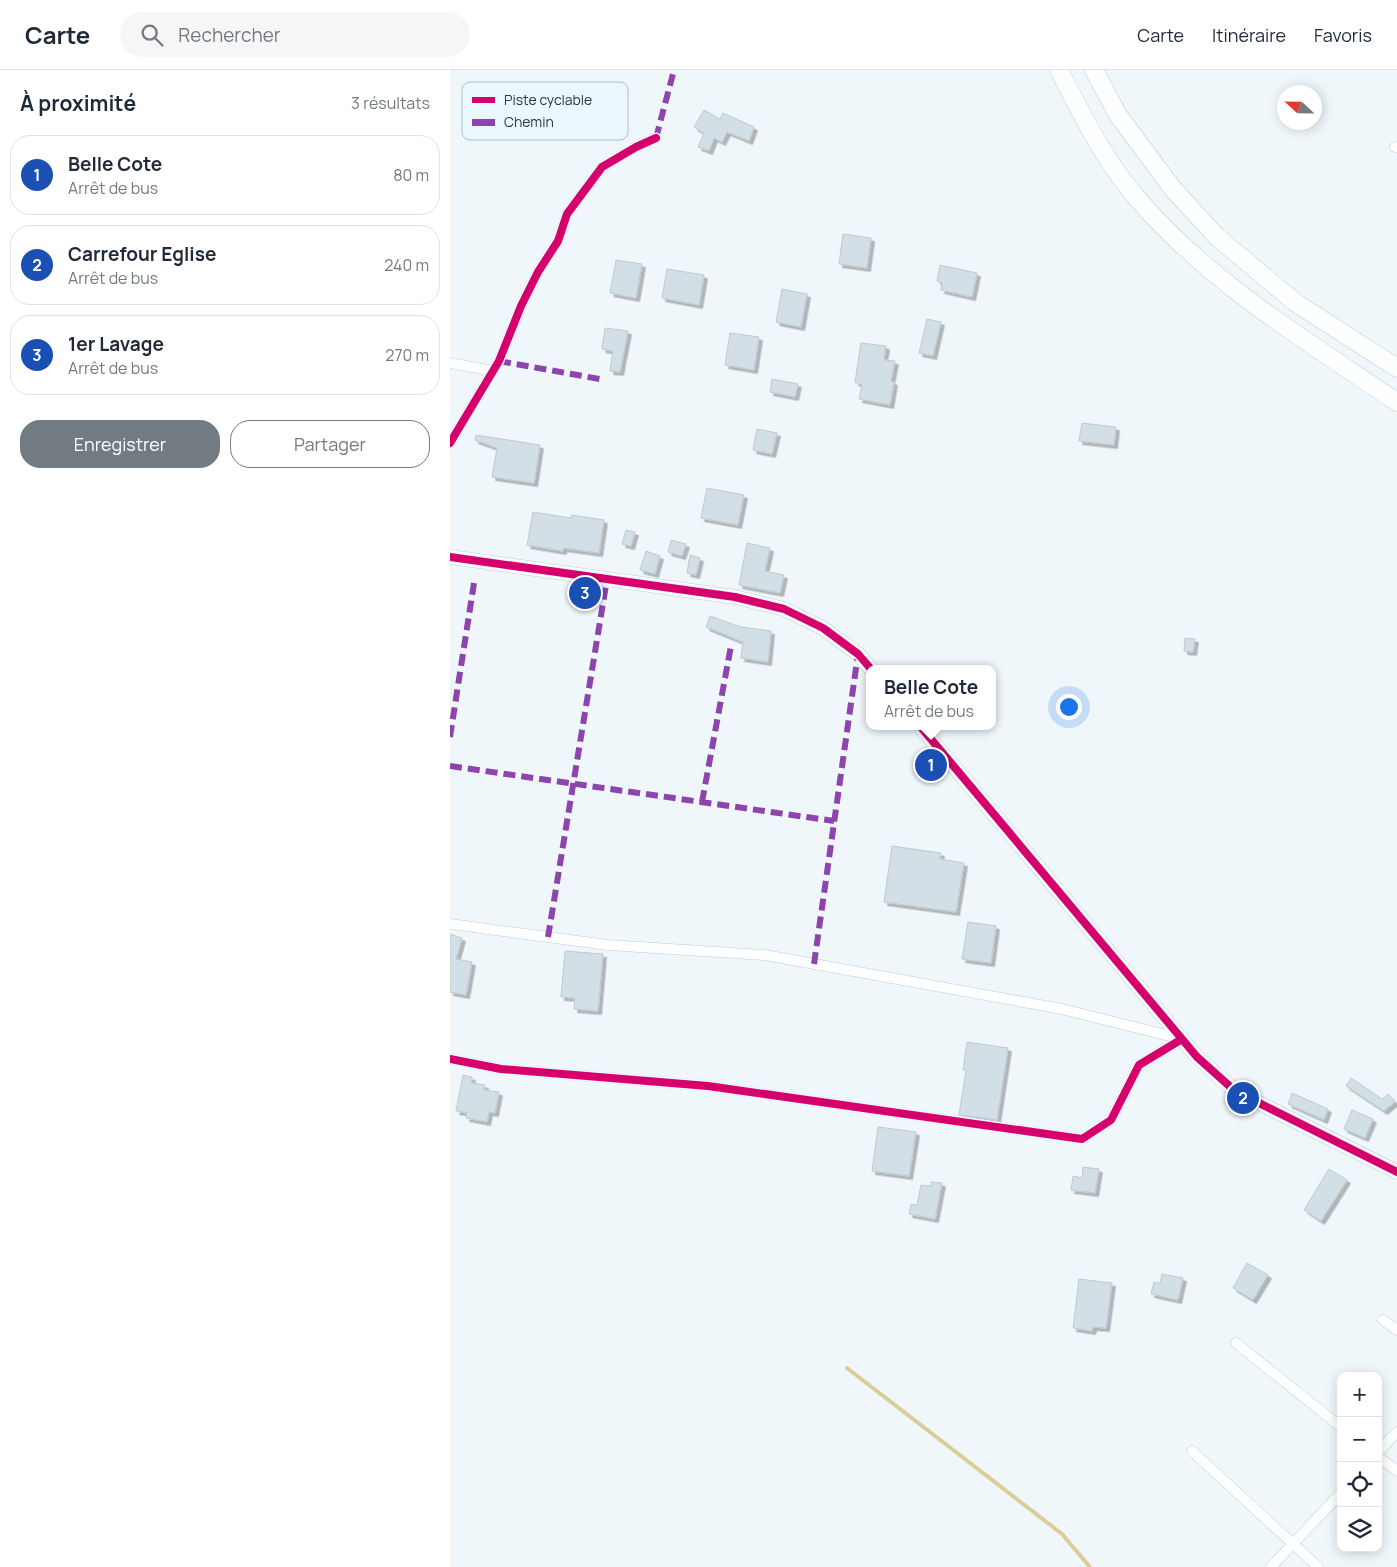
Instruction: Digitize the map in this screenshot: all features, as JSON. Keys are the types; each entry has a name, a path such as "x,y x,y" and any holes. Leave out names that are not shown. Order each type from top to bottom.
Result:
{"highway":[{"path":"1060,70 1092,135 1142,205 1192,253 1280,326 1397,402"},
{"path":"1094,70 1118,115 1173,189 1217,237 1296,303 1397,368"}],"street":[{"path":"450,444 493,371 538,272 558,242 567,214 602,167 636,146 656,138"},
{"path":"450,363 493,371"},
{"path":"450,557 734,597 784,609 824,628 858,654 868,665"},
{"path":"923,730 1182,1039 1218,1078 1235,1091 1397,1172"},
{"path":"450,924 608,945 765,955 1062,1009 1182,1039"},
{"path":"450,1059 501,1069 708,1086 1082,1139 1110,1120 1139,1065 1182,1039"},
{"path":"1383,1320 1397,1330"},
{"path":"1236,1343 1337,1424"},
{"path":"1382,1448 1397,1432"},
{"path":"1192,1451 1318,1567"},
{"path":"1382,1460 1397,1471"},
{"path":"1271,1567 1337,1496"}],"building":[{"path":"704,110 720,119 723,113 754,127 749,141 727,132 722,142 714,138 709,151 698,147 704,133 694,127"},
{"path":"843,234 871,238 867,268 839,264"},
{"path":"616,260 642,264 636,298 610,293"},
{"path":"940,265 977,273 972,297 941,290 942,283 937,281"},
{"path":"667,269 704,275 699,305 662,298"},
{"path":"782,289 807,294 801,327 776,322"},
{"path":"927,319 941,322 933,356 919,353"},
{"path":"605,328 628,331 620,372 610,371 613,351 602,349"},
{"path":"730,333 759,337 754,370 725,365"},
{"path":"861,343 886,346 884,360 895,361 891,381 894,382 890,405 859,399 862,385 855,382"},
{"path":"772,379 798,384 795,397 770,392"},
{"path":"1082,423 1116,427 1114,445 1079,441"},
{"path":"757,429 777,433 772,454 753,450"},
{"path":"476,435 540,445 534,483 492,477 497,448 475,440"},
{"path":"707,488 744,495 738,525 701,518"},
{"path":"533,512 571,518 572,515 604,520 599,553 563,548 563,551 527,545"},
{"path":"626,530 635,532 631,546 622,544"},
{"path":"671,540 686,544 682,556 668,552"},
{"path":"747,543 770,548 765,571 784,575 780,593 739,585"},
{"path":"646,551 660,556 655,574 640,570"},
{"path":"690,555 700,558 696,575 687,573"},
{"path":"710,616 741,627 771,631 768,662 741,658 743,642 706,627"},
{"path":"1185,638 1195,639 1193,652 1184,651"},
{"path":"892,846 941,853 940,859 964,863 956,912 884,902"},
{"path":"968,922 996,926 991,963 962,959"},
{"path":"450,934 462,938 456,959 472,962 466,995 450,992"},
{"path":"565,951 603,954 598,1011 574,1009 575,998 561,997"},
{"path":"967,1042 1008,1048 997,1120 959,1115 966,1070 963,1070"},
{"path":"463,1075 472,1077 471,1083 485,1085 484,1090 499,1092 495,1113 489,1112 487,1122 466,1118 467,1113 456,1111"},
{"path":"1351,1078 1382,1099 1388,1094 1395,1102 1384,1111 1346,1086"},
{"path":"1292,1093 1328,1109 1324,1120 1288,1104"},
{"path":"1352,1110 1373,1119 1365,1138 1344,1129"},
{"path":"878,1127 916,1132 909,1176 872,1171"},
{"path":"1083,1167 1099,1169 1095,1193 1071,1190 1073,1176 1082,1178"},
{"path":"1329,1169 1347,1180 1321,1221 1304,1210"},
{"path":"931,1182 942,1183 935,1219 909,1214 911,1204 917,1205 921,1185 931,1186"},
{"path":"1247,1263 1268,1275 1253,1300 1233,1288"},
{"path":"1162,1274 1183,1278 1178,1300 1151,1294 1154,1282 1160,1283"},
{"path":"1079,1279 1112,1283 1106,1328 1093,1327 1092,1331 1073,1328"}],"waterway":[{"path":"847,1368 1062,1534 1090,1567"}],"marked path":[{"path":"656,138 674,70"},
{"path":"499,361 605,380"},
{"path":"548,937 607,579"},
{"path":"450,737 474,583"},
{"path":"702,802 731,646"},
{"path":"814,964 858,654"},
{"path":"450,766 834,821"}],"cycle path":[{"path":"450,443 499,361 521,306 538,272 558,241 567,214 602,167 636,147 656,138"},
{"path":"450,557 735,597 784,609 823,628 858,654 868,665"},
{"path":"923,730 1197,1057 1235,1091 1397,1172"},
{"path":"450,1059 501,1069 708,1086 1082,1139 1111,1120 1139,1065 1182,1039"}],"place":[{"name":"1er Lavage","path":"585,593"},
{"name":"Belle Cote","path":"931,765"},
{"name":"Carrefour Eglise","path":"1243,1098"}]}
